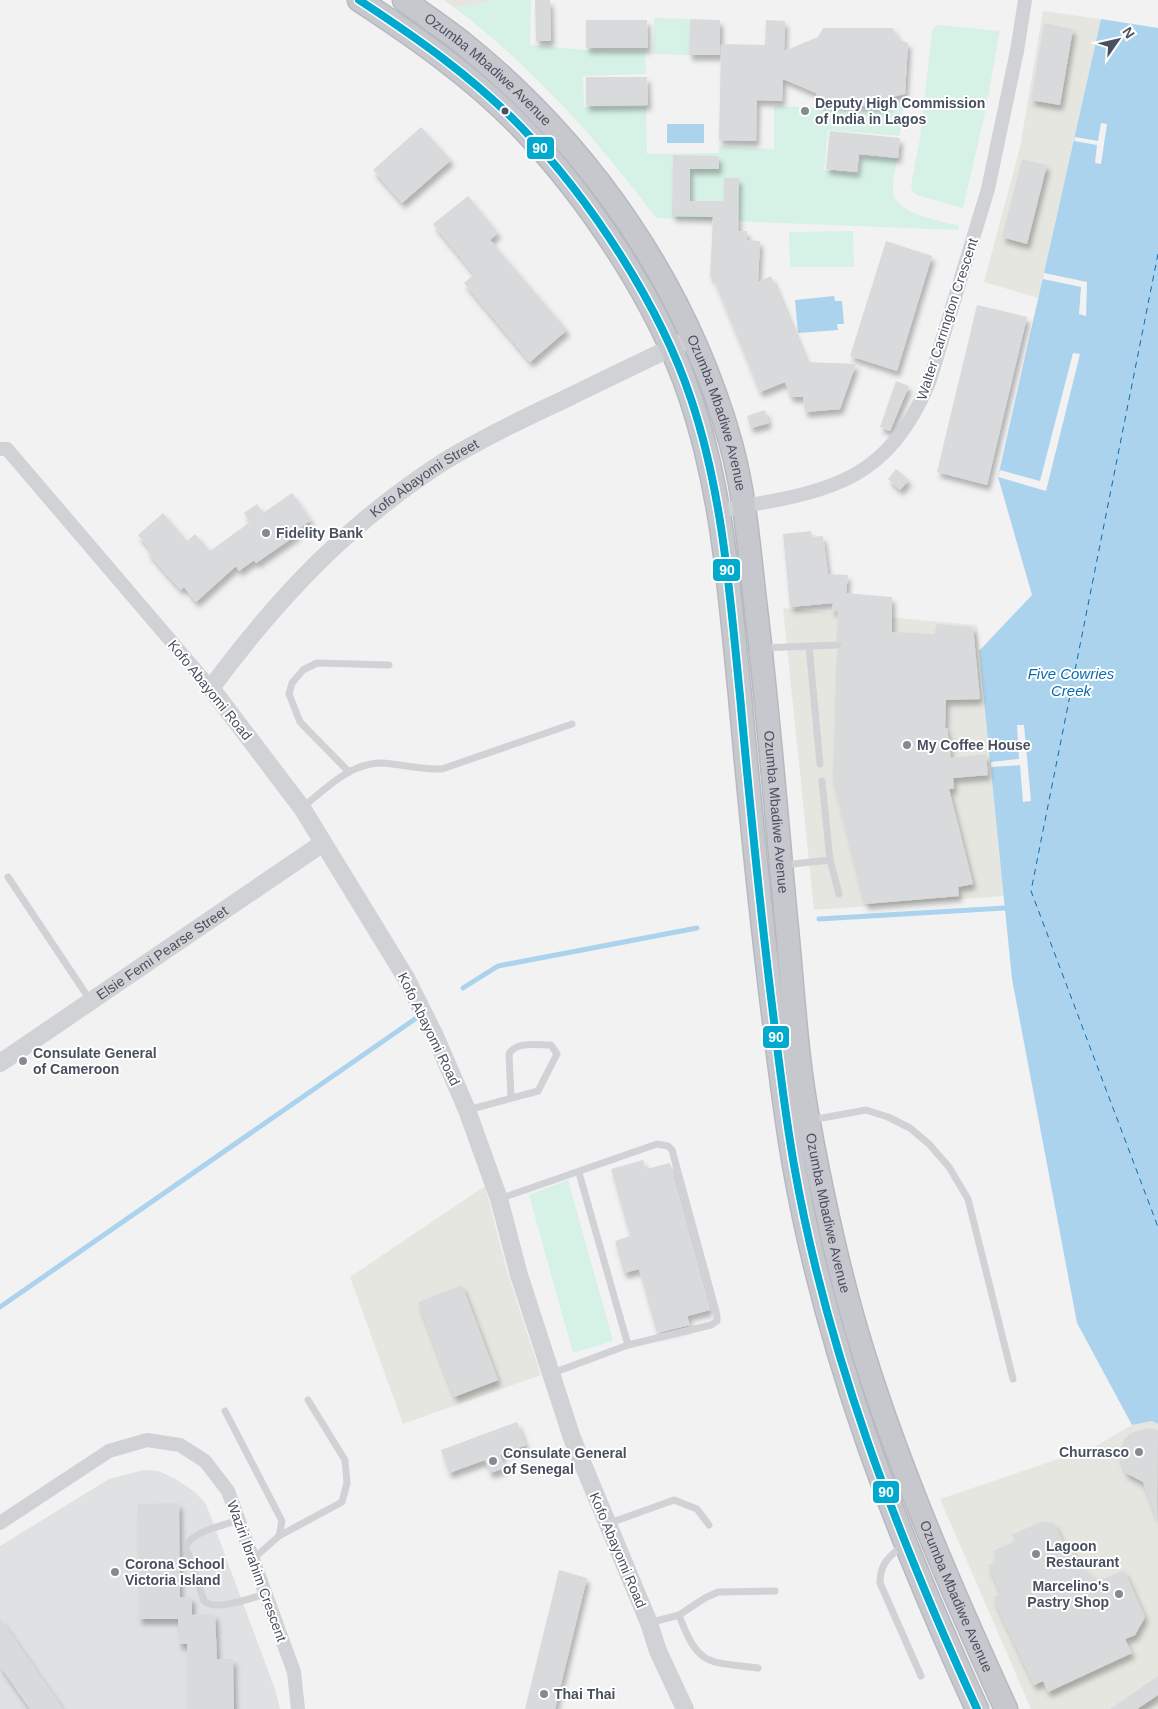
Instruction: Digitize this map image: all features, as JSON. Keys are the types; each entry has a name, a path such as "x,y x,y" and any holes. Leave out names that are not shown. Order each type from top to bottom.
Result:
{"highway":[{"name":"Ozumba Mbadiwe Avenue","path":"359,0 416,37 470,80 523,128 569,184 610,239 644,297 670,348 690,395 706,449 719,511 730,598 758,889 794,1168 818,1278 844,1370 870,1451 947,1643 977,1709"},
{"name":"Ozumba Mbadiwe Avenue","path":"404,0 464,44 518,92 594,174 620,210 673,297 712,387 731,446 744,506 761,648 781,865 808,1120 842,1273 866,1360 913,1489 977,1645 1006,1709"}],"street":[{"name":"Walter Carrington Crescent","path":"719,511 812,493 833,486 855,475 877,460 896,441 915,414 929,383 988,189 1017,51 1025,0"},
{"name":"Kofo Abayomi Street","path":"210,688 248,638 294,585 364,520 406,488 449,459 516,422 692,338"},
{"name":"Kofo Abayomi Road","path":"0,449 8,449 210,688 302,808 406,978 435,1036 467,1110 499,1199 550,1374 572,1438 649,1623 658,1651 686,1709"},
{"name":"Elsie Femi Pearse Street","path":"0,1063 323,842"},
{"name":"Waziri Ibrahim Crescent","path":"0,1523 109,1452 147,1440 180,1445 205,1461 228,1491 294,1672 298,1709"}],"lane":[{"path":"761,648 837,645"},
{"path":"809,646 820,764"},
{"path":"348,772 300,722 289,694 292,683 303,670 317,663 389,664"},
{"path":"302,808 348,772 364,765 382,763 420,770 442,769 572,724"},
{"path":"822,781 830,860 839,894"},
{"path":"781,865 830,860"},
{"path":"8,877 90,1000"},
{"path":"467,1110 538,1091 557,1054 555,1048 551,1045 543,1045 512,1048 509,1054 511,1097"},
{"path":"808,1120 866,1110 888,1117 910,1128 928,1144 949,1168 968,1199 1013,1379"},
{"path":"499,1199 579,1173 657,1144 668,1146 672,1150 717,1314 717,1321 711,1325 628,1346 550,1374"},
{"path":"579,1173 628,1346"},
{"path":"252,1559 279,1536 342,1502 346,1483 345,1460 308,1400"},
{"path":"225,1411 282,1521 279,1536"},
{"path":"607,1524 674,1500 697,1509 709,1525"},
{"path":"238,1520 192,1537 187,1544 186,1547 204,1601 207,1604 216,1606 265,1594"},
{"path":"906,1544 885,1560 880,1572 880,1583 921,1676"},
{"path":"649,1623 679,1615 704,1598 718,1592 775,1591"},
{"path":"679,1615 688,1641 696,1653 709,1661 758,1668"}],"shaded area":[{"path":"444,0 495,0 455,8"},
{"path":"1043,11 1101,19 1038,298 984,282 1020,147"},
{"path":"783,608 977,625 1004,896 814,910"},
{"path":"485,1186 508,1274 541,1375 403,1424 350,1277"},
{"path":"1152,1421 1158,1424 1158,1709 1031,1709 940,1499 1094,1447 1132,1425"},
{"name":"Corona School Victoria Island","path":"144,1470 158,1471 174,1478 195,1492 206,1504 275,1689 280,1709 0,1709 0,1546 109,1479"}],"green space":[{"path":"495,0 531,0 530,45 585,50 645,51 646,74 583,76 584,107 646,107 647,154 719,153 719,146 774,149 774,106 889,111 904,99 900,136 828,130 824,170 859,174 861,156 897,159 893,189 899,204 924,217 959,226 958,230 656,218 587,132 563,106 512,56 455,8"},
{"path":"654,18 690,19 689,55 653,54"},
{"path":"937,25 1000,31 985,113 963,208 917,195 913,192 911,186 920,138 932,30"},
{"path":"853,231 854,267 790,267 789,232"},
{"path":"568,1180 613,1341 573,1353 529,1195"}],"water":[{"name":"Five Cowries Creek","path":"1101,19 1158,28 1158,1424 1152,1421 1132,1425 1077,1323 1012,979 979,651 1032,595 998,477"},
{"path":"667,124 704,124 704,143 667,143"},
{"path":"834,296 835,301 842,301 844,324 837,324 838,330 798,333 795,300"}],"pier":[{"path":"1101,123 1107,124 1101,164 1095,163 1097,145 1074,141 1075,137 1098,141"},
{"path":"1044,273 1087,282 1086,316 1079,314 1081,287 1043,279"},
{"path":"1073,353 1080,354 1046,491 998,477 1000,470 1040,481"},
{"path":"1017,725 1024,725 1031,801 1023,802 1020,765 991,767 991,762 1019,759"}],"building":[{"path":"535,0 550,0 551,41 536,41"},
{"path":"690,19 720,20 720,55 689,55"},
{"path":"586,20 647,20 648,48 586,48"},
{"path":"766,20 785,21 784,51 818,37 823,28 893,28 898,39 908,43 905,94 892,97 885,107 820,104 816,93 783,79 782,101 757,100 756,141 719,140 721,44 765,45"},
{"path":"1044,23 1073,29 1060,105 1031,100"},
{"path":"586,77 647,77 648,105 586,106"},
{"path":"421,127 451,160 402,203 373,170"},
{"path":"830,131 900,138 898,158 859,154 857,172 826,169"},
{"path":"673,155 719,156 719,169 690,169 690,201 724,201 724,178 739,178 738,231 747,231 747,240 760,241 758,282 771,276 807,362 856,364 840,409 805,412 803,397 791,397 785,382 760,392 713,277 710,277 713,217 672,216"},
{"path":"1022,159 1047,165 1027,244 1002,237"},
{"path":"468,196 498,233 490,240 567,330 530,362 464,283 474,274 433,224"},
{"path":"886,241 932,256 897,371 850,356"},
{"path":"977,305 1027,317 987,485 937,472"},
{"path":"896,381 909,386 890,431 880,427"},
{"path":"765,410 769,423 751,428 747,416"},
{"path":"896,469 909,480 900,490 888,479"},
{"path":"292,493 311,520 296,531 298,534 256,563 254,560 239,571 236,566 196,602 184,587 181,590 168,576 147,551 150,549 138,535 163,513 187,541 195,534 210,551 250,522 244,513 257,504 263,513"},
{"path":"811,531 812,537 823,536 828,574 848,575 846,593 892,597 892,632 935,634 936,624 973,627 980,699 946,700 945,728 947,728 951,758 986,754 988,775 953,778 954,789 949,789 973,884 958,887 959,896 865,904 833,777 837,650 842,645 837,640 838,611 832,611 833,603 790,607 783,534"},
{"path":"643,1160 646,1169 670,1163 710,1310 687,1316 690,1325 657,1333 639,1269 624,1273 615,1241 630,1236 611,1169"},
{"path":"462,1285 498,1380 454,1397 418,1302"},
{"path":"517,1422 526,1445 500,1455 505,1468 490,1473 485,1460 449,1473 441,1450"},
{"name":"Churrasco","path":"1148,1428 1158,1430 1157,1519 1143,1482 1126,1473 1119,1456 1124,1439 1131,1433"},
{"path":"179,1503 180,1597 192,1597 192,1615 215,1614 217,1659 233,1659 234,1709 187,1709 187,1644 179,1644 178,1619 139,1619 138,1504"},
{"path":"1042,1521 1054,1523 1064,1544 1071,1547 1080,1566 1098,1581 1124,1570 1145,1617 1135,1635 1125,1639 1132,1653 1048,1692 1043,1681 1034,1685 993,1598 1001,1593 988,1565 997,1561 993,1551 1015,1541 1012,1535"},
{"path":"559,1570 587,1578 555,1709 525,1709"},
{"path":"0,1618 63,1709 30,1709 0,1666"},
{"path":"1158,1676 1158,1695 1137,1709 1110,1709"}],"waterway":[{"path":"819,919 1005,908"},
{"path":"463,988 498,966 697,928"},
{"path":"0,1307 415,1019"}],"ferry route":[{"path":"1158,254 1031,891 1158,1227"}],"transit line":[{"name":"90","path":"359,0 423,44 465,76 504,110 548,156 573,187 620,255 642,291 678,363 702,435 711,472 724,546 754,846 781,1081 790,1144 808,1236 825,1305 868,1443 919,1577 977,1709"}],"place":[{"name":"Deputy High Commission of India in Lagos","path":"805,111"},
{"name":"Fidelity Bank","path":"266,533"},
{"name":"My Coffee House","path":"907,745"},
{"name":"Consulate General of Cameroon","path":"23,1061"},
{"name":"Churrasco","path":"1139,1452"},
{"name":"Consulate General of Senegal","path":"493,1461"},
{"name":"Lagoon Restaurant","path":"1036,1554"},
{"name":"Corona School Victoria Island","path":"115,1572"},
{"name":"Marcelino's Pastry Shop","path":"1119,1594"},
{"name":"Thai Thai","path":"544,1694"}]}
